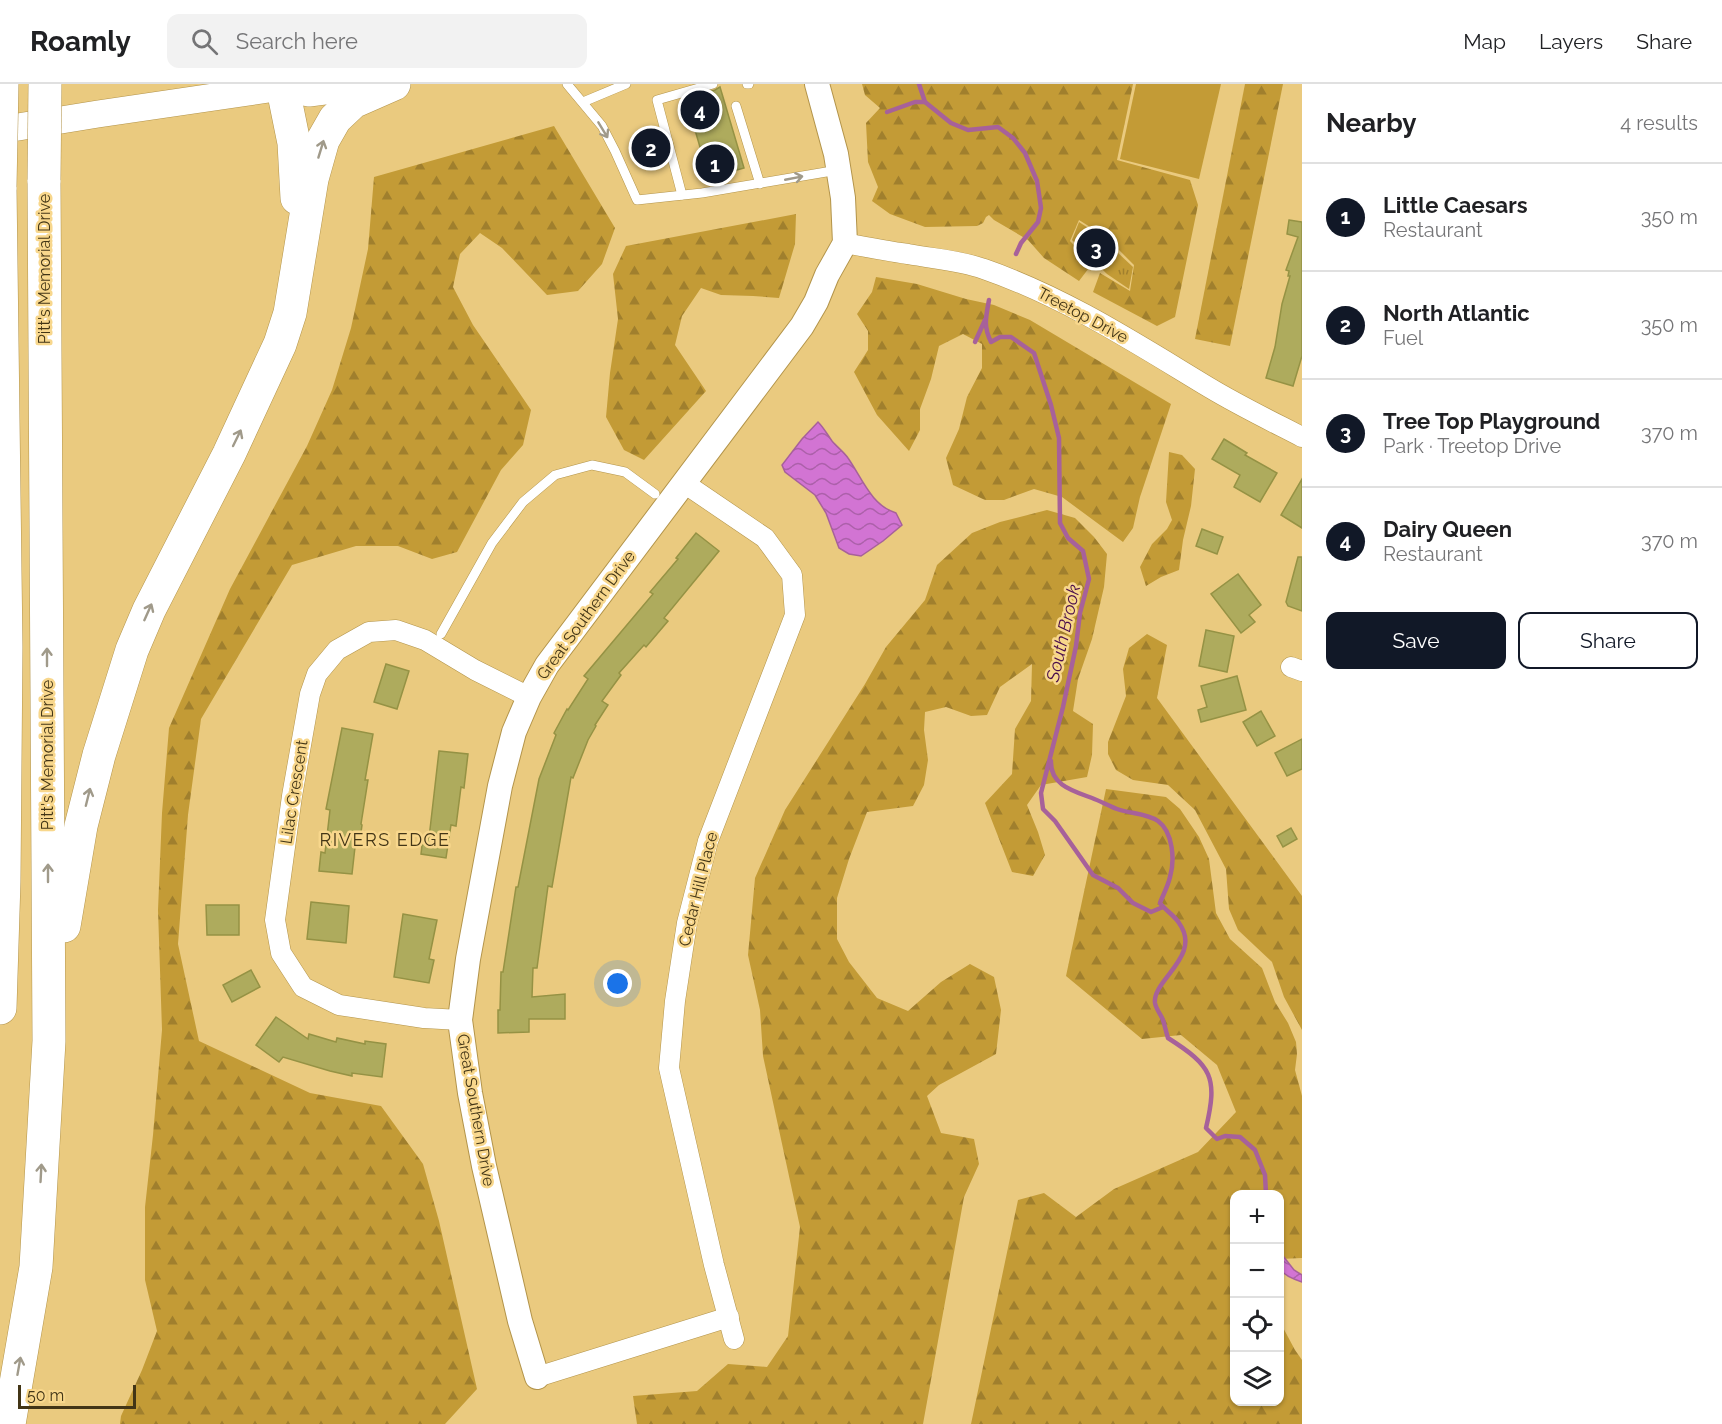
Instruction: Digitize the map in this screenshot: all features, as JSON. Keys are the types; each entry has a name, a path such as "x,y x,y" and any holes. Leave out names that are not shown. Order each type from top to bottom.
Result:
{"highway":[{"path":"0,1008 4,881 6,647 0,187 2,84"},
{"name":"Pitt's Memorial Drive","path":"9,1424 36,1267 49,1041 45,84"},
{"path":"49,1041 68,895 81,826 99,755 132,650 149,610 272,364 290,313 312,179 328,129 353,102 394,84"},
{"path":"284,85 294,143 298,268"}],"main road":[{"path":"0,130 284,85 309,93 380,84"}],"street":[{"path":"818,84 843,198 845,243"},
{"name":"Treetop Drive","path":"845,243 946,259 981,268 1038,290 1134,342 1213,390 1301,434"},
{"name":"Great Southern Drive","path":"537,1377 520,1320 484,1166 470,1093 460,1020 468,959 500,786 514,732 547,666 802,326 845,243"},
{"name":"Cedar Hill Place","path":"684,483 765,538 792,575 795,615 708,840 687,922 675,1001 669,1068 714,1265 734,1339"},
{"name":"Lilac Crescent","path":"460,1020 424,1018 339,1005 303,987 281,953 275,920 292,795 310,694 317,674 337,650 369,632 396,630 425,640 475,670 529,698"},
{"path":"537,1377 729,1317"}],"lane":[{"path":"567,84 602,126 637,200 760,184 838,169"},
{"path":"583,102 626,84"},
{"path":"682,195 657,100 714,84"},
{"path":"736,106 760,184"},
{"path":"441,634 492,543 523,502 555,475 592,465 625,472 655,494"}],"green space":[{"path":"862,84 1133,84 1117,160 1190,180 1198,205 1175,317 1157,326 1093,292 1100,273 1130,291 1134,265 1106,237 1079,220 1070,241 1092,264 1079,281 1044,258 1028,240 989,215 983,223 977,226 925,227 890,214 872,201 878,187 868,162 866,123 880,108 865,95"},
{"path":"1136,84 1221,84 1199,179 1120,159"},
{"path":"1245,84 1283,84 1230,346 1195,339"},
{"path":"554,126 615,228 602,264 578,291 547,295 502,248 480,233 460,254 453,287 473,325 531,410 523,445 501,470 457,552 432,559 398,546 356,546 292,565 201,719 188,815 178,944 199,1041 310,1093 381,1106 423,1164 439,1221 477,1389 445,1424 120,1424 121,1416 157,1331 145,1280 145,1207 162,1030 158,910 162,813 169,728 230,589 307,446 332,390 351,328 368,249 374,177"},
{"path":"796,214 795,244 779,298 721,295 701,288 682,316 675,345 706,391 644,460 624,450 606,417 618,319 613,274 626,246"},
{"path":"1079,222 1099,235 1133,267 1129,289 1107,274 1072,240"},
{"path":"876,277 917,284 994,305 1030,320 1171,404 1140,497 1133,528 1123,542 1062,497 1034,489 1004,500 985,500 953,485 946,458 959,429 967,397 982,368 982,344 963,334 939,346 931,379 920,409 920,430 909,451 877,415 854,372 868,350 868,331 857,314 872,292"},
{"path":"1169,452 1182,455 1195,469 1191,506 1179,570 1146,586 1140,567 1152,544 1167,529 1172,520 1166,502"},
{"path":"1047,510 1075,518 1107,554 1104,587 1092,639 1078,679 1073,711 1093,724 1092,755 1087,777 1041,785 1027,805 1045,855 1033,876 1012,872 985,803 1012,774 1015,729 1031,701 1032,664 1000,687 987,715 971,716 946,707 925,712 924,730 928,760 924,785 913,806 867,812 837,898 837,939 849,962 877,998 908,1011 941,982 970,964 994,977 1001,1010 996,1054 939,1085 927,1096 941,1133 974,1139 979,1164 964,1197 923,1424 637,1424 633,1396 697,1391 728,1364 767,1367 788,1336 800,1227 763,1056 760,1010 748,955 755,878 785,810 886,647 925,600 937,565 972,533 1000,522"},
{"path":"1147,634 1167,645 1157,698 1302,896 1302,1030 1284,997 1272,962 1238,930 1229,909 1226,869 1195,810 1168,785 1133,780 1116,770 1108,754 1108,742 1126,696 1123,669 1129,648"},
{"path":"1106,789 1166,797 1180,809 1199,837 1209,859 1216,913 1230,939 1262,968 1275,1002 1296,1042 1295,1070 1302,1096 1302,1258 1284,1259 1284,1190 1230,1190 1230,1406 1284,1406 1284,1329 1302,1360 1302,1424 971,1424 1018,1200 1044,1193 1076,1217 1114,1189 1198,1152 1236,1112 1217,1065 1181,1035 1142,1039 1066,976"}],"water":[{"path":"818,422 848,458 868,490 880,504 896,513 902,525 861,556 849,554 839,548 826,513 815,495 785,472 782,465"},
{"path":"1284,1257 1294,1270 1302,1275 1302,1282 1284,1274"}],"building":[{"path":"720,87 744,168 709,178 686,99"},
{"path":"1289,220 1302,222 1302,356 1293,386 1266,378 1290,276 1288,276 1289,271 1286,270 1298,237 1287,234"},
{"path":"1224,439 1247,453 1245,455 1277,473 1260,502 1234,487 1240,475 1212,459"},
{"path":"1302,479 1302,528 1281,515"},
{"path":"1202,529 1223,537 1217,554 1196,546"},
{"path":"696,533 719,551 664,618 668,621 646,647 644,645 619,673 621,675 602,701 608,705 595,725 573,778 571,777 552,887 548,886 537,968 533,968 532,997 565,994 565,1019 529,1019 529,1032 498,1033 501,972 503,972 516,887 518,887 539,779 556,735 554,733 588,679 584,676 653,594 650,592"},
{"path":"1298,557 1302,557 1302,611 1288,606 1286,602"},
{"path":"1238,574 1261,605 1249,615 1255,622 1241,633 1211,594"},
{"path":"1206,630 1234,636 1227,672 1199,666"},
{"path":"386,664 409,671 397,709 374,702"},
{"path":"1237,676 1246,710 1201,722 1198,710 1207,707 1201,686"},
{"path":"1261,711 1275,736 1257,746 1243,722"},
{"path":"342,728 373,734 365,780 368,780 359,847 355,847 352,874 319,871 321,852 325,853 330,810 326,809"},
{"path":"1302,739 1302,769 1287,776 1275,753"},
{"path":"439,751 468,754 456,826 451,825 446,858 421,854 423,837 429,838"},
{"path":"1291,828 1297,839 1283,847 1277,836"},
{"path":"311,902 349,906 346,943 307,939"},
{"path":"206,905 239,905 239,935 207,935"},
{"path":"403,914 437,920 429,959 434,960 429,983 394,977"},
{"path":"251,970 260,987 232,1002 223,985"},
{"path":"276,1017 308,1039 309,1034 336,1042 337,1038 365,1044 365,1041 386,1044 382,1077 352,1073 352,1076 283,1057 279,1062 256,1045"}],"waterway":[{"name":"South Brook","path":"919,84 925,102 951,123 968,130 998,127 1013,138 1025,153 1037,181 1041,208 1038,222 1021,243 1016,254"},
{"path":"887,112 915,102 925,102"},
{"name":"South Brook","path":"989,300 986,326 991,342 1000,337 1011,337 1034,353 1059,438 1060,523 1068,538 1083,551 1089,579 1080,613 1076,646 1063,707 1041,793 1043,809 1055,821 1093,875 1118,888 1133,903 1151,912 1163,907"},
{"path":"975,342 985,320"},
{"path":"1051,761 1054,776 1064,786 1117,809 1153,818 1167,832 1172,847 1172,870 1160,903 1179,923 1185,935 1185,946 1175,967 1156,994 1155,1003 1168,1038 1203,1065 1208,1074 1211,1096 1206,1128 1217,1139 1225,1136 1240,1137 1255,1150 1265,1175 1266,1190"}],"place":[{"name":"Dairy Queen","path":"700,110"},
{"name":"North Atlantic","path":"651,148"},
{"name":"Little Caesars","path":"715,164"},
{"name":"Tree Top Playground","path":"1096,248"}],"district":[{"name":"RIVERS EDGE","path":"385,839"}]}
